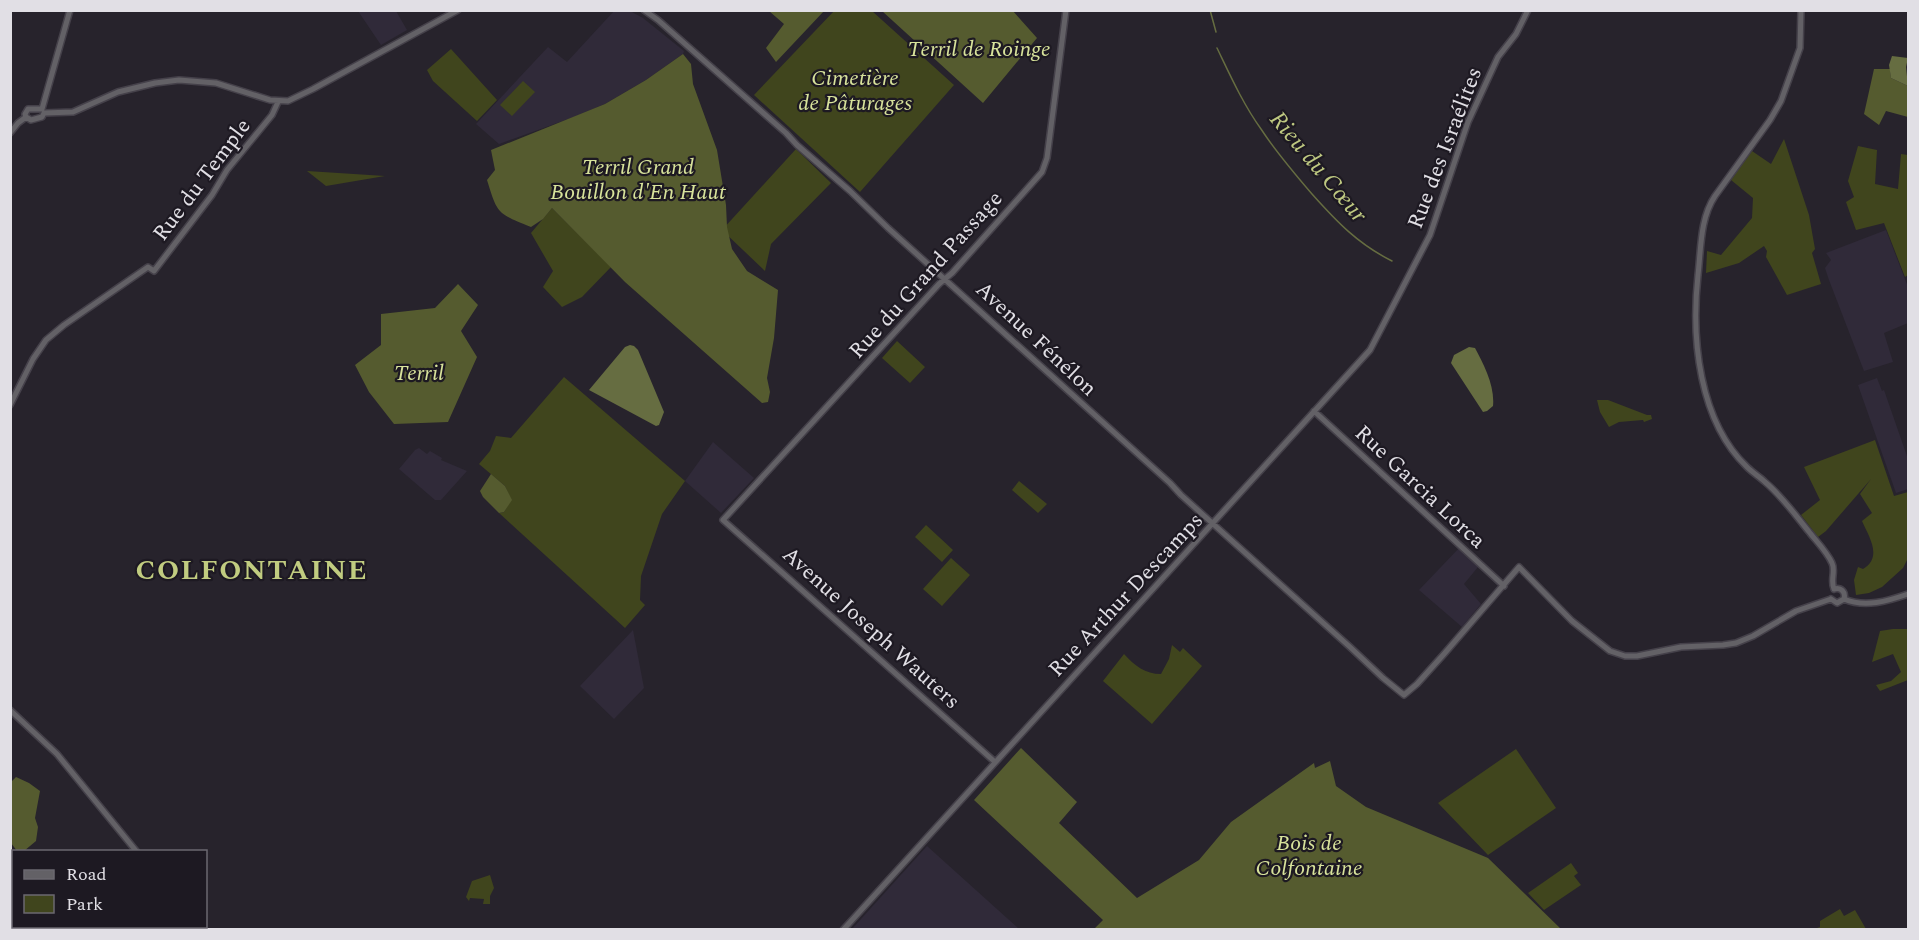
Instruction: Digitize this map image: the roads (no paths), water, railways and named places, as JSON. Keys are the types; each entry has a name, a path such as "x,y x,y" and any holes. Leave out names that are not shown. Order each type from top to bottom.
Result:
{"street":[{"path":"10,133 26,117 31,120 42,117 70,10"},
{"path":"43,111 73,112 123,90 155,82 177,80 200,80 224,85 278,102 290,100 458,10"},
{"name":"Avenue Fénélon","path":"644,10 850,190 1299,603 1404,695 1437,662 1504,586"},
{"name":"Rue du Grand Passage","path":"723,520 1042,172 1047,158 1066,10"},
{"name":"Rue des Israélites","path":"1413,269 1430,235 1468,122 1498,57 1516,34 1528,10"},
{"path":"1801,10 1799,52 1780,102 1770,120 1713,198 1707,211 1697,289 1697,325 1701,378 1717,426 1738,457 1766,483 1808,531 1832,563 1834,589 1831,598"},
{"name":"Rue du Temple","path":"10,405 33,359 46,340 147,267 154,271 212,195 227,170 272,115 278,102"},
{"name":"Rue Arthur Descamps","path":"843,930 1370,350 1413,269"},
{"name":"Rue Garcia Lorca","path":"1314,411 1504,586"},
{"name":"Avenue Joseph Wauters","path":"723,520 996,762"},
{"path":"1504,586 1519,567 1572,621 1610,651 1629,656 1681,647 1719,646 1738,642 1797,611 1831,598"},
{"path":"1834,589 1838,588 1843,591 1844,599"},
{"path":"1844,599 1852,602 1881,603 1908,594"},
{"path":"1831,598 1837,603 1844,599"},
{"path":"10,710 57,754 135,850"}],"waterway":[{"name":"Rieu du Cœur","path":"1210,10 1216,32"},
{"name":"Rieu du Cœur","path":"1217,48 1248,110 1292,170 1339,223 1369,247 1392,261"}],"district":[{"name":"COLFONTAINE","path":"252,570"}],"park label":[{"name":"Terril de Roinge","path":"979,49"},
{"name":"Cimetière de Pâturages","path":"855,90"},
{"name":"Terril Grand Bouillon d'En Haut","path":"638,180"},
{"name":"Terril","path":"419,373"},
{"name":"Bois de Colfontaine","path":"1309,856"}]}
